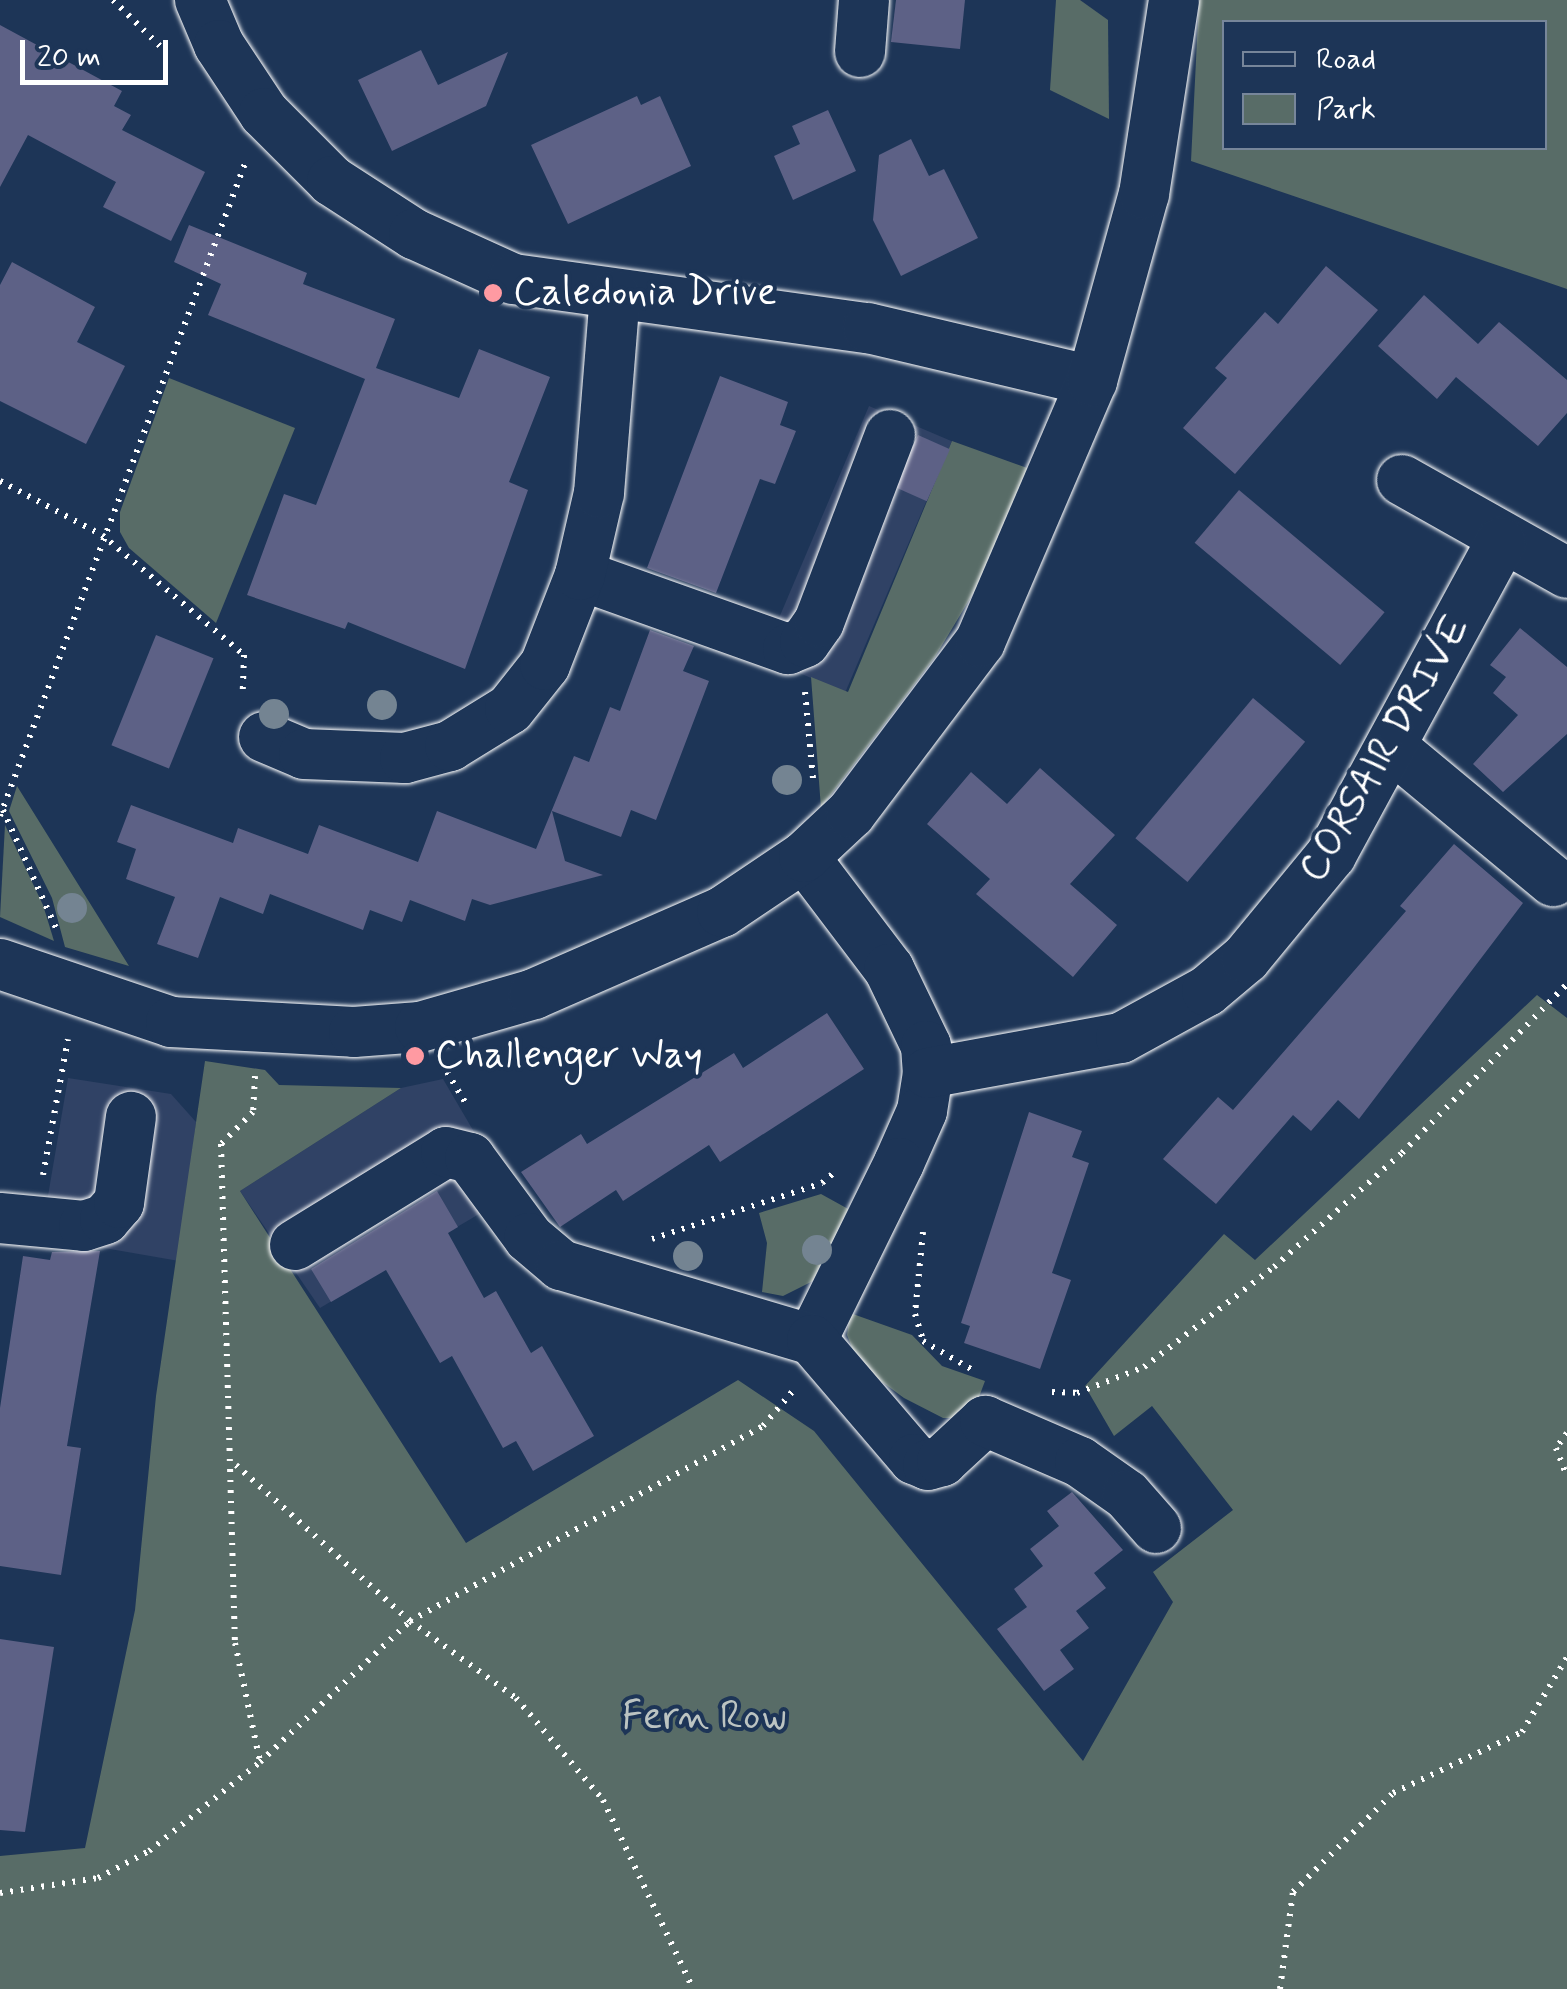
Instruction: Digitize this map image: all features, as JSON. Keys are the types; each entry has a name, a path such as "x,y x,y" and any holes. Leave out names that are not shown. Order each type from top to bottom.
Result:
{"street":[{"path":"200,0 219,45 264,113 332,180 414,234 513,279 868,328 1092,381"},
{"path":"860,52 864,0"},
{"path":"0,964 76,994 171,1022 258,1030 354,1032 477,1014 722,912 804,857 850,813 980,642 1092,381 1144,194 1174,0"},
{"path":"264,738 304,754 348,760 405,758 484,730 544,665 580,575 599,492 615,296"},
{"path":"580,575 788,649 804,642 819,622 890,435"},
{"path":"1402,480 1501,542 1567,573"},
{"name":"CORSAIR DRIVE","path":"928,1073 1121,1038 1207,991 1246,958 1322,869 1394,749 1501,542"},
{"path":"1394,749 1553,881"},
{"path":"804,857 889,969 926,1046 928,1073 922,1111 819,1347"},
{"path":"0,1218 84,1226 105,1219 120,1203 131,1117"},
{"path":"295,1245 446,1152 470,1158 505,1205 561,1265 819,1347 914,1460 942,1461 985,1421 1080,1462 1127,1495 1156,1528"}],"path":[{"path":"42,1180 76,994 48,900 1,812 102,534 264,113"},
{"path":"0,481 102,534 244,655 242,720 264,738"},
{"path":"1035,1389 1077,1392 1144,1368 1274,1267 1402,1153 1567,984"},
{"path":"258,1030 253,1112 221,1144 234,1464 235,1644 260,1762"},
{"path":"632,1245 822,1183 841,1167"},
{"path":"924,1218 919,1328 923,1341 949,1362 991,1378 985,1421"},
{"path":"0,1893 98,1878 149,1851 260,1762 410,1622 763,1426 819,1347"},
{"path":"1567,1433 1556,1448 1567,1476"},
{"path":"234,1464 410,1622 516,1698 603,1800 693,1989"},
{"path":"1280,1989 1294,1892 1393,1793 1522,1732 1567,1657"}],"shaded area":[{"path":"869,406 952,441 845,692 762,657"},
{"path":"68,1078 171,1094 196,1122 179,1261 41,1237"},
{"path":"443,1079 497,1171 496,1204 320,1308 240,1191 401,1088"}],"green space":[{"path":"1056,0 1080,0 1108,20 1109,119 1050,90"},
{"path":"1199,0 1567,0 1567,289 1191,161"},
{"path":"169,378 295,428 216,623 129,548 120,532 120,512"},
{"path":"952,441 1030,469 986,572 935,657 821,808 811,677 848,692"},
{"path":"17,786 129,966 65,947 52,898 9,811"},
{"path":"5,825 43,905 54,941 0,917"},
{"name":"Fern Row","path":"1537,995 1567,1018 1567,1989 0,1989 0,1856 85,1848 135,1610 156,1396 205,1061 265,1070 279,1085 401,1088 240,1191 466,1543 738,1380 814,1431 1083,1761 1173,1602 1153,1572 1233,1510 1152,1406 1114,1436 1085,1386 1224,1234 1255,1260"},
{"path":"821,1194 850,1210 817,1279 783,1296 762,1292 767,1243 759,1213"},
{"path":"850,1313 912,1335 942,1366 985,1381 976,1405 965,1418 943,1418 904,1398 859,1365 847,1335"}],"building":[{"path":"896,0 965,0 960,49 891,42"},
{"path":"0,25 122,91 114,106 131,115 122,130 205,172 171,241 103,207 116,182 28,135 0,187"},
{"path":"421,50 438,85 508,52 486,106 392,151 358,80"},
{"path":"637,96 641,105 660,96 691,166 568,224 531,145"},
{"path":"828,110 856,171 793,200 774,156 800,144 792,126"},
{"path":"911,139 929,176 944,169 978,238 901,276 873,220 879,155"},
{"path":"189,225 307,273 303,284 395,319 376,368 459,398 479,349 550,377 509,482 528,490 465,669 348,622 345,629 247,595 284,494 316,505 365,379 208,315 221,284 174,262"},
{"path":"12,262 95,307 77,342 125,366 86,444 0,401 0,285"},
{"path":"1326,266 1378,310 1235,474 1183,428 1227,378 1215,368 1265,312 1278,324"},
{"path":"1424,295 1478,344 1499,322 1567,380 1567,413 1538,446 1456,377 1437,399 1378,346"},
{"path":"720,376 788,402 780,425 796,431 775,484 760,479 716,593 647,568"},
{"path":"918,435 950,449 927,501 895,487"},
{"path":"1239,490 1385,612 1340,665 1195,543"},
{"path":"1520,628 1567,667 1567,734 1503,792 1473,764 1518,715 1493,693 1506,677 1490,665"},
{"path":"650,630 694,646 683,671 709,681 656,820 631,810 621,837 552,811 565,861 603,875 490,905 472,899 465,921 410,900 402,922 370,910 363,930 270,894 263,914 220,897 198,958 157,944 175,897 126,879 136,849 117,842 131,805 233,843 238,828 308,854 319,825 418,862 437,811 536,849 574,756 589,762 610,707 620,711"},
{"path":"156,635 213,658 169,769 111,745"},
{"path":"1253,698 1305,742 1187,882 1135,838"},
{"path":"1040,768 1115,835 1070,884 1117,925 1073,977 976,894 990,879 927,824 971,772 1007,804"},
{"path":"1454,844 1523,903 1359,1119 1338,1100 1311,1131 1293,1115 1216,1204 1163,1159 1218,1097 1233,1110 1406,911 1400,906"},
{"path":"827,1013 864,1069 720,1162 709,1145 623,1201 616,1190 560,1227 521,1172 581,1134 587,1144 734,1053 743,1068"},
{"path":"1029,1112 1082,1131 1072,1157 1089,1163 1052,1273 1071,1280 1040,1369 964,1343 970,1326 961,1323"},
{"path":"437,1191 458,1227 448,1233 484,1298 496,1291 531,1353 542,1346 594,1436 533,1471 516,1441 503,1448 452,1356 440,1363 386,1270 331,1302 311,1269"},
{"path":"100,1251 67,1446 81,1448 61,1575 0,1566 0,1408 23,1256 50,1260 52,1252"},
{"path":"1072,1492 1123,1550 1094,1573 1106,1588 1076,1611 1089,1628 1060,1650 1074,1669 1044,1691 997,1629 1027,1607 1014,1589 1043,1566 1030,1549 1059,1526 1047,1511"},
{"path":"0,1639 54,1647 25,1832 0,1830"}],"place":[{"name":"Caledonia Drive","path":"493,293"},
{"name":"Challenger Way","path":"415,1056"}]}
